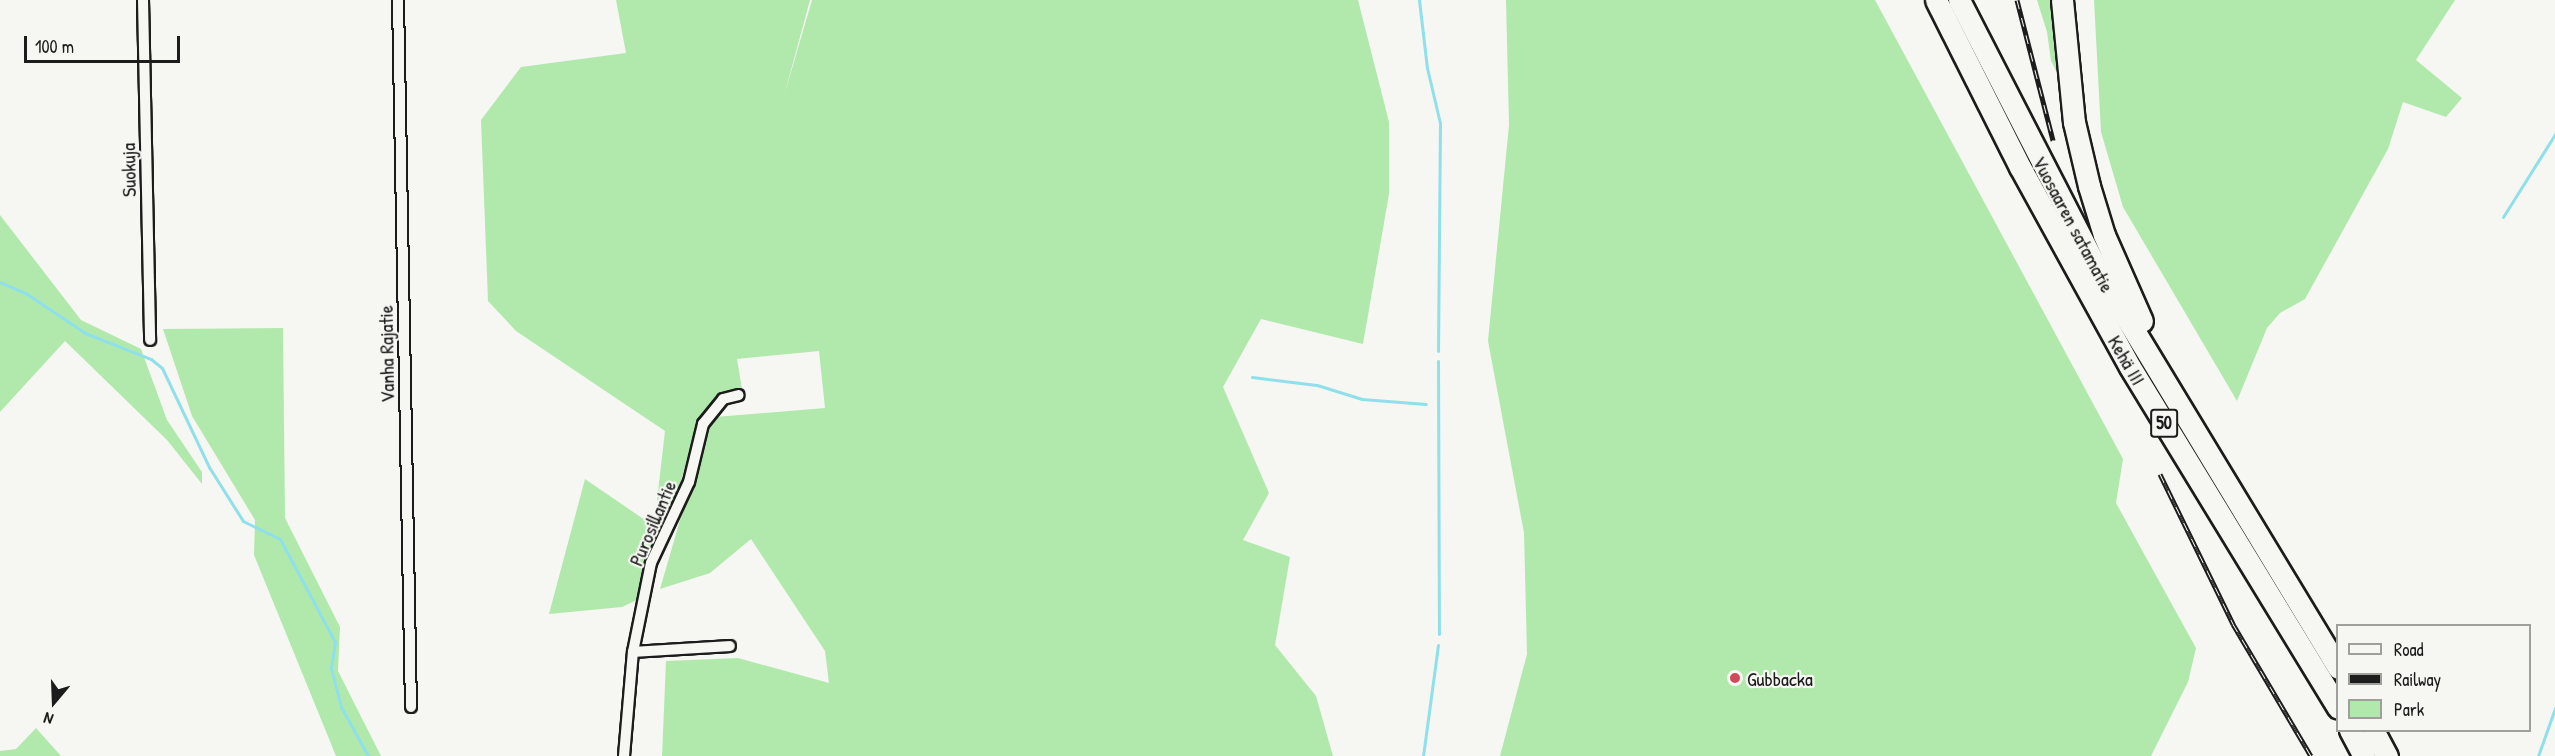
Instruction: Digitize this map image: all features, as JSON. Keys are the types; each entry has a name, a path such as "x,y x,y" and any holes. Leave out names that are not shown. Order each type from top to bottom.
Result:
{"highway":[{"name":"Kehä III","path":"1936,0 2020,167 2118,346 2336,706"},
{"name":"Vuosaaren satamatie","path":"1959,0 2095,266 2199,443"},
{"path":"2062,0 2072,111 2089,186 2126,287 2192,414 2199,443"},
{"name":"50","path":"2199,443 2336,666"},
{"path":"2351,732 2364,756"},
{"path":"2374,732 2387,756"}],"street":[{"name":"Suokuja","path":"143,0 150,340"},
{"name":"Vanha Rajatie","path":"398,0 411,708"},
{"name":"Purosillantie","path":"624,756 633,652 651,563 689,482 703,424 723,399 739,395"},
{"path":"633,652 730,646"}],"green space":[{"path":"616,0 810,0 784,96 812,0 1358,0 1389,122 1389,194 1363,344 1261,319 1223,387 1269,493 1243,540 1290,557 1275,645 1316,696 1333,756 662,756 666,661 738,658 829,683 825,651 751,539 710,573 660,589 707,427 715,417 825,408 819,351 737,359 742,389 722,395 698,422 672,511 657,500 665,431 516,331 488,301 481,120 521,67 626,53"},
{"path":"1506,0 1875,0 2123,459 2116,503 2196,648 2188,682 2151,756 1500,756 1527,654 1524,533 1488,341 1509,125"},
{"path":"2037,0 2055,0 2063,84 2051,61 2047,32"},
{"path":"2094,0 2455,0 2416,60 2462,98 2446,117 2403,102 2388,149 2305,299 2280,313 2267,328 2237,401 2123,207 2101,132"},
{"path":"0,215 81,320 141,349 167,420 202,472 202,484 167,440 65,341 0,412"},
{"path":"283,328 285,518 340,627 338,671 381,756 336,756 254,555 255,520 192,416 163,329"},
{"path":"585,479 661,531 645,564 639,599 622,607 549,614"},
{"path":"36,728 61,756 0,756 0,751 16,749"}],"waterway":[{"path":"1419,0 1427,68 1440,123 1438,351"},
{"path":"2503,217 2555,134"},
{"path":"0,282 27,294 85,333 151,359 162,368 209,467 243,521 280,539 335,642 331,668 341,707 368,756"},
{"path":"1438,361 1439,634"},
{"path":"1252,377 1317,385 1362,399 1426,404"},
{"path":"1423,756 1438,645"},
{"path":"2538,756 2555,708"}],"railway":[{"path":"2017,0 2053,140"},
{"path":"2160,474 2233,624 2311,756"}],"place":[{"name":"Gubbacka","path":"1735,678"}]}
